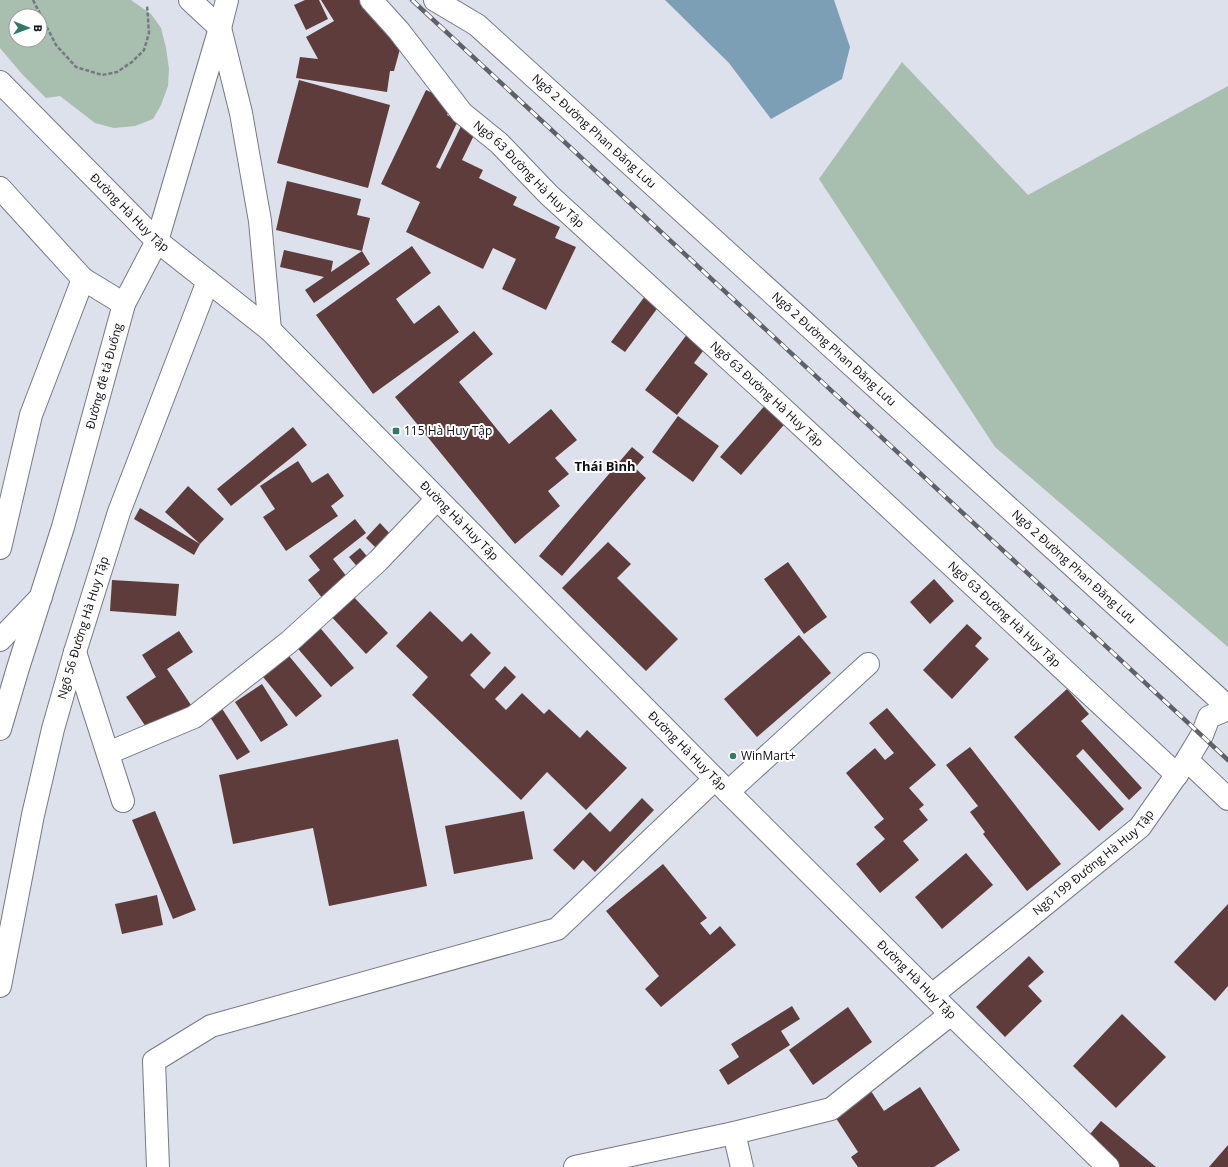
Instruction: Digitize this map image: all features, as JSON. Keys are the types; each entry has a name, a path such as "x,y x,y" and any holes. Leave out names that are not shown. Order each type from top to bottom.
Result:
{"street":[{"path":"190,0 220,28 241,113 259,214 270,330"},
{"name":"Đường đê tả Đuống","path":"0,729 63,528 124,304 157,241 227,0"},
{"name":"Ngõ 63 Đường Hà Huy Tập","path":"371,0 399,32 462,113 499,144 549,195 1182,768 1228,799"},
{"name":"Ngõ 2 Đường Phan Đăng Lưu","path":"435,0 477,25 1228,708"},
{"name":"Đường Hà Huy Tập","path":"0,82 157,241 270,330 721,786 1108,1167"},
{"path":"0,188 83,279 124,304"},
{"path":"0,548 31,414 83,279"},
{"name":"Ngõ 56 Đường Hà Huy Tập","path":"0,986 35,808 53,729 75,652 119,512 208,281"},
{"path":"108,753 194,717 289,642 378,561 437,499"},
{"path":"0,640 41,597"},
{"path":"75,652 123,801"},
{"path":"158,1167 154,1061 211,1026 557,929 721,786 868,664"},
{"name":"Ngõ 199 Đường Hà Huy Tập","path":"932,995 1140,827 1182,768 1202,735 1209,717 1228,708"},
{"path":"575,1167 734,1133 831,1109 951,1014"},
{"path":"734,1133 742,1167"}],"path":[{"path":"33,0 56,45 76,67 102,75 117,72 132,62 144,50 149,33 147,5"}],"green space":[{"path":"0,0 131,0 151,14 161,28 169,69 168,86 161,105 153,119 135,126 114,128 95,123 60,96 46,98 22,74 0,48"},
{"path":"902,62 1028,195 1228,86 1228,647 995,447 819,179"}],"water":[{"path":"665,0 834,0 850,47 842,79 771,119 729,63"}],"building":[{"path":"305,0 319,0 328,19 306,30 294,5"},
{"path":"321,0 360,0 390,33 400,49 394,71 390,71 387,92 296,78 300,57 318,59 306,37 334,21"},
{"path":"299,80 390,105 368,188 277,163"},
{"path":"426,90 453,102 447,115 458,121 436,167 440,169 464,120 478,127 462,160 483,170 479,178 517,197 513,205 560,227 555,238 576,247 546,310 502,289 516,259 493,248 483,269 406,232 420,202 381,184"},
{"path":"287,181 361,199 357,215 370,218 362,251 276,230"},
{"path":"412,246 431,273 396,299 414,324 439,305 459,332 373,394 316,315"},
{"path":"284,250 333,261 331,272 362,251 370,264 314,303 305,290 324,277 280,267"},
{"path":"648,292 662,302 625,352 611,342"},
{"path":"691,329 709,343 694,363 708,374 677,415 645,390"},
{"path":"474,331 493,354 459,382 509,444 551,409 577,440 555,458 569,474 548,491 560,506 515,544 395,397"},
{"path":"768,402 788,420 741,475 720,457"},
{"path":"678,416 719,446 693,482 652,452"},
{"path":"293,427 307,445 231,506 217,489"},
{"path":"632,447 644,457 635,468 646,478 562,576 539,556"},
{"path":"298,461 312,483 328,473 344,496 331,506 338,516 286,551 263,517 275,509 260,486"},
{"path":"188,486 224,519 200,544 165,512"},
{"path":"140,508 200,544 194,555 134,519"},
{"path":"355,519 366,533 333,559 351,582 326,603 308,580 320,570 309,556"},
{"path":"380,523 393,537 379,551 366,538"},
{"path":"608,542 631,564 617,578 678,639 646,671 562,588"},
{"path":"360,548 371,561 360,570 349,557"},
{"path":"788,562 827,617 804,634 764,579"},
{"path":"934,579 954,601 930,624 910,602"},
{"path":"112,580 179,584 176,616 110,611"},
{"path":"349,592 388,633 366,654 328,613"},
{"path":"430,611 462,642 471,633 491,653 470,675 484,689 505,666 516,677 495,699 506,710 522,693 544,714 549,709 580,738 587,730 627,768 586,810 547,772 521,800 412,695 428,677 396,646"},
{"path":"316,623 354,668 331,687 293,643"},
{"path":"967,624 982,638 975,646 989,659 952,699 923,670"},
{"path":"179,631 193,652 167,669 191,705 150,733 126,697 156,677 142,655"},
{"path":"799,635 831,673 757,737 724,699"},
{"path":"285,651 322,696 296,717 259,672"},
{"path":"262,684 288,725 261,742 235,702"},
{"path":"1067,689 1089,714 1081,721 1142,788 1129,800 1083,749 1076,756 1124,809 1099,831 1014,737"},
{"path":"221,707 250,752 237,760 208,714"},
{"path":"887,708 936,765 909,788 924,805 919,809 928,820 903,841 919,860 880,893 856,864 885,839 874,827 884,819 846,773 875,748 885,760 894,753 869,723"},
{"path":"398,739 427,886 329,906 313,828 233,844 219,775"},
{"path":"970,747 1061,864 1027,891 983,834 985,832 970,812 978,806 946,765"},
{"path":"642,798 654,810 595,872 583,860 574,870 553,850 590,812 610,832"},
{"path":"155,811 196,910 173,919 132,820"},
{"path":"524,811 533,859 454,874 445,826"},
{"path":"966,853 993,885 942,929 915,897"},
{"path":"663,864 707,918 700,923 710,935 720,926 736,945 661,1007 645,989 659,976 606,911"},
{"path":"157,895 163,925 122,934 115,904"},
{"path":"1228,904 1228,986 1215,1001 1174,962"},
{"path":"1029,956 1044,972 1028,986 1042,1001 1005,1037 976,1007"},
{"path":"792,1006 800,1019 781,1031 790,1045 728,1085 719,1070 739,1057 731,1044"},
{"path":"848,1007 872,1042 813,1085 789,1050"},
{"path":"1122,1014 1166,1057 1116,1108 1073,1066"},
{"path":"920,1087 960,1150 934,1167 858,1167 851,1157 858,1152 832,1112 869,1088 884,1111"},
{"path":"1101,1121 1156,1167 1117,1167 1085,1140"},
{"path":"1228,1145 1228,1167 1209,1167"}],"railway":[{"path":"412,0 1228,760"}],"place":[{"name":"115 Hà Huy Tập","path":"396,431"},
{"name":"WinMart+","path":"733,756"}],"district":[{"name":"Thái Bình","path":"605,466"}]}
